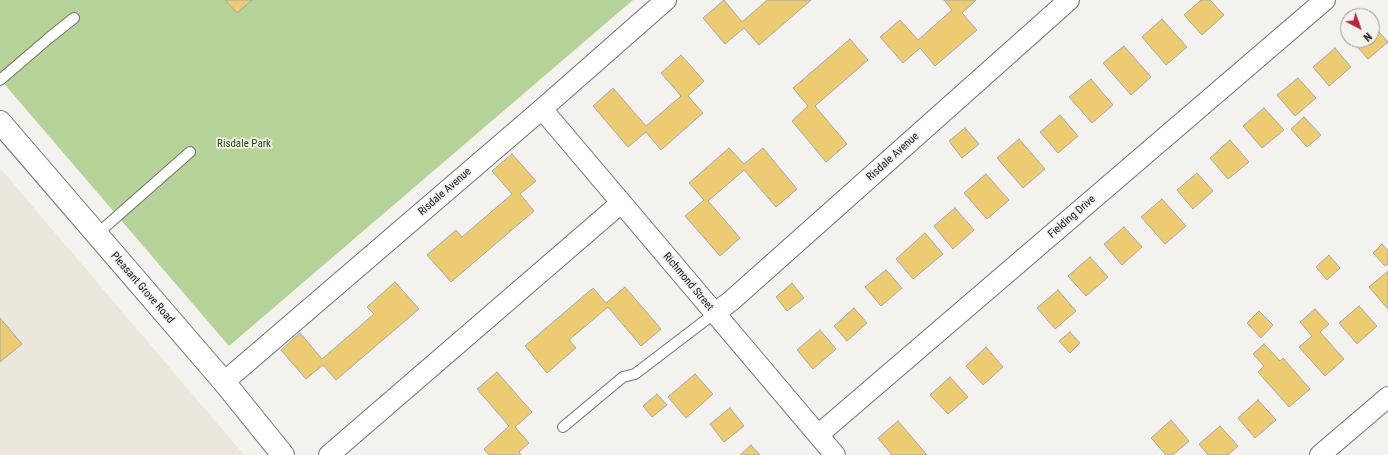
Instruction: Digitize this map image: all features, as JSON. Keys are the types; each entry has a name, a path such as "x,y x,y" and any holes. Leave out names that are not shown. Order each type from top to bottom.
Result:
{"street":[{"name":"Risdale Avenue","path":"224,382 542,109 666,0"},
{"name":"Risdale Avenue","path":"715,313 743,290 1069,0"},
{"name":"Fielding Drive","path":"818,435 1325,0"},
{"name":"Richmond Street","path":"542,109 835,455"},
{"name":"Pleasant Grove Road","path":"0,122 224,382 283,455"},
{"path":"329,455 622,203"},
{"path":"1320,455 1388,397"}],"lane":[{"path":"0,80 74,18"},
{"path":"97,234 190,152"},
{"path":"563,427 623,377 635,374 715,313"}],"shaded area":[{"path":"0,168 244,455 0,455"}],"green space":[{"name":"Risdale Park","path":"0,0 633,0 229,346 0,79"}],"building":[{"path":"225,0 252,0 237,13"},
{"path":"724,0 742,22 767,0 811,0 759,45 744,28 725,44 703,18"},
{"path":"944,0 976,0 962,13 977,30 935,66 920,48 903,63 880,37 900,20 918,40 952,10"},
{"path":"1201,0 1210,0 1224,15 1202,35 1184,15"},
{"path":"1162,19 1187,47 1166,65 1142,37"},
{"path":"1380,33 1388,42 1368,59 1358,48 1380,48"},
{"path":"850,39 868,60 815,106 847,144 826,162 792,121 808,106 793,88"},
{"path":"1124,46 1151,77 1131,95 1103,63"},
{"path":"1335,48 1351,67 1329,86 1313,67"},
{"path":"681,55 704,81 688,96 703,113 661,150 646,132 628,147 593,106 613,88 646,126 681,96 661,73"},
{"path":"1298,78 1316,98 1295,116 1277,95"},
{"path":"1091,79 1113,105 1092,123 1069,97"},
{"path":"1264,108 1284,130 1262,148 1243,126"},
{"path":"1060,115 1078,136 1058,153 1040,132"},
{"path":"1304,117 1321,135 1307,147 1291,129"},
{"path":"965,128 979,144 962,158 949,141"},
{"path":"1019,139 1045,169 1023,188 997,158"},
{"path":"1230,140 1249,162 1228,179 1210,158"},
{"path":"729,148 744,164 763,148 797,189 776,207 744,170 708,201 740,238 720,256 685,216 704,200 689,183"},
{"path":"512,154 536,181 520,194 534,211 451,282 427,255 456,230 462,237 512,194 492,171"},
{"path":"1197,173 1213,191 1193,209 1177,190"},
{"path":"986,174 1009,200 987,219 964,193"},
{"path":"1162,199 1186,226 1165,244 1141,217"},
{"path":"955,208 974,230 953,249 934,226"},
{"path":"1124,227 1142,247 1122,265 1104,244"},
{"path":"925,233 943,254 913,279 896,259"},
{"path":"1382,244 1388,251 1388,264 1385,266 1373,253"},
{"path":"1329,255 1340,268 1327,280 1316,267"},
{"path":"1090,257 1108,277 1086,296 1068,276"},
{"path":"886,270 902,288 881,306 865,287"},
{"path":"1388,271 1388,309 1369,287"},
{"path":"395,282 419,309 336,380 323,365 306,379 281,350 300,333 322,359 374,314 367,307"},
{"path":"792,283 804,298 787,311 776,297"},
{"path":"625,287 661,329 641,346 608,307 569,340 576,348 547,373 525,346 593,288 606,303"},
{"path":"1058,290 1076,311 1055,329 1037,308"},
{"path":"1359,306 1377,326 1357,344 1339,323"},
{"path":"854,308 867,323 847,341 834,326"},
{"path":"1315,309 1329,324 1320,332 1344,359 1325,376 1299,347 1312,336 1300,322"},
{"path":"1259,311 1273,325 1261,338 1247,323"},
{"path":"0,318 22,344 0,362"},
{"path":"820,330 836,349 813,369 797,350"},
{"path":"1070,332 1080,343 1070,353 1059,341"},
{"path":"1264,344 1280,361 1283,358 1310,389 1289,407 1258,372 1264,366 1253,354"},
{"path":"986,347 1003,367 983,385 966,366"},
{"path":"497,372 532,412 515,427 529,443 519,452 521,455 489,455 484,449 509,426 477,389"},
{"path":"695,374 713,394 686,418 668,397"},
{"path":"950,377 968,397 948,414 930,395"},
{"path":"657,394 667,405 652,417 643,406"},
{"path":"1258,400 1276,420 1255,438 1238,418"},
{"path":"730,408 744,426 724,442 710,424"},
{"path":"1171,420 1189,441 1173,455 1166,455 1151,438"},
{"path":"898,421 927,455 892,455 878,438"},
{"path":"1220,426 1238,446 1228,455 1208,455 1199,444"},
{"path":"751,445 760,455 740,455"}]}
